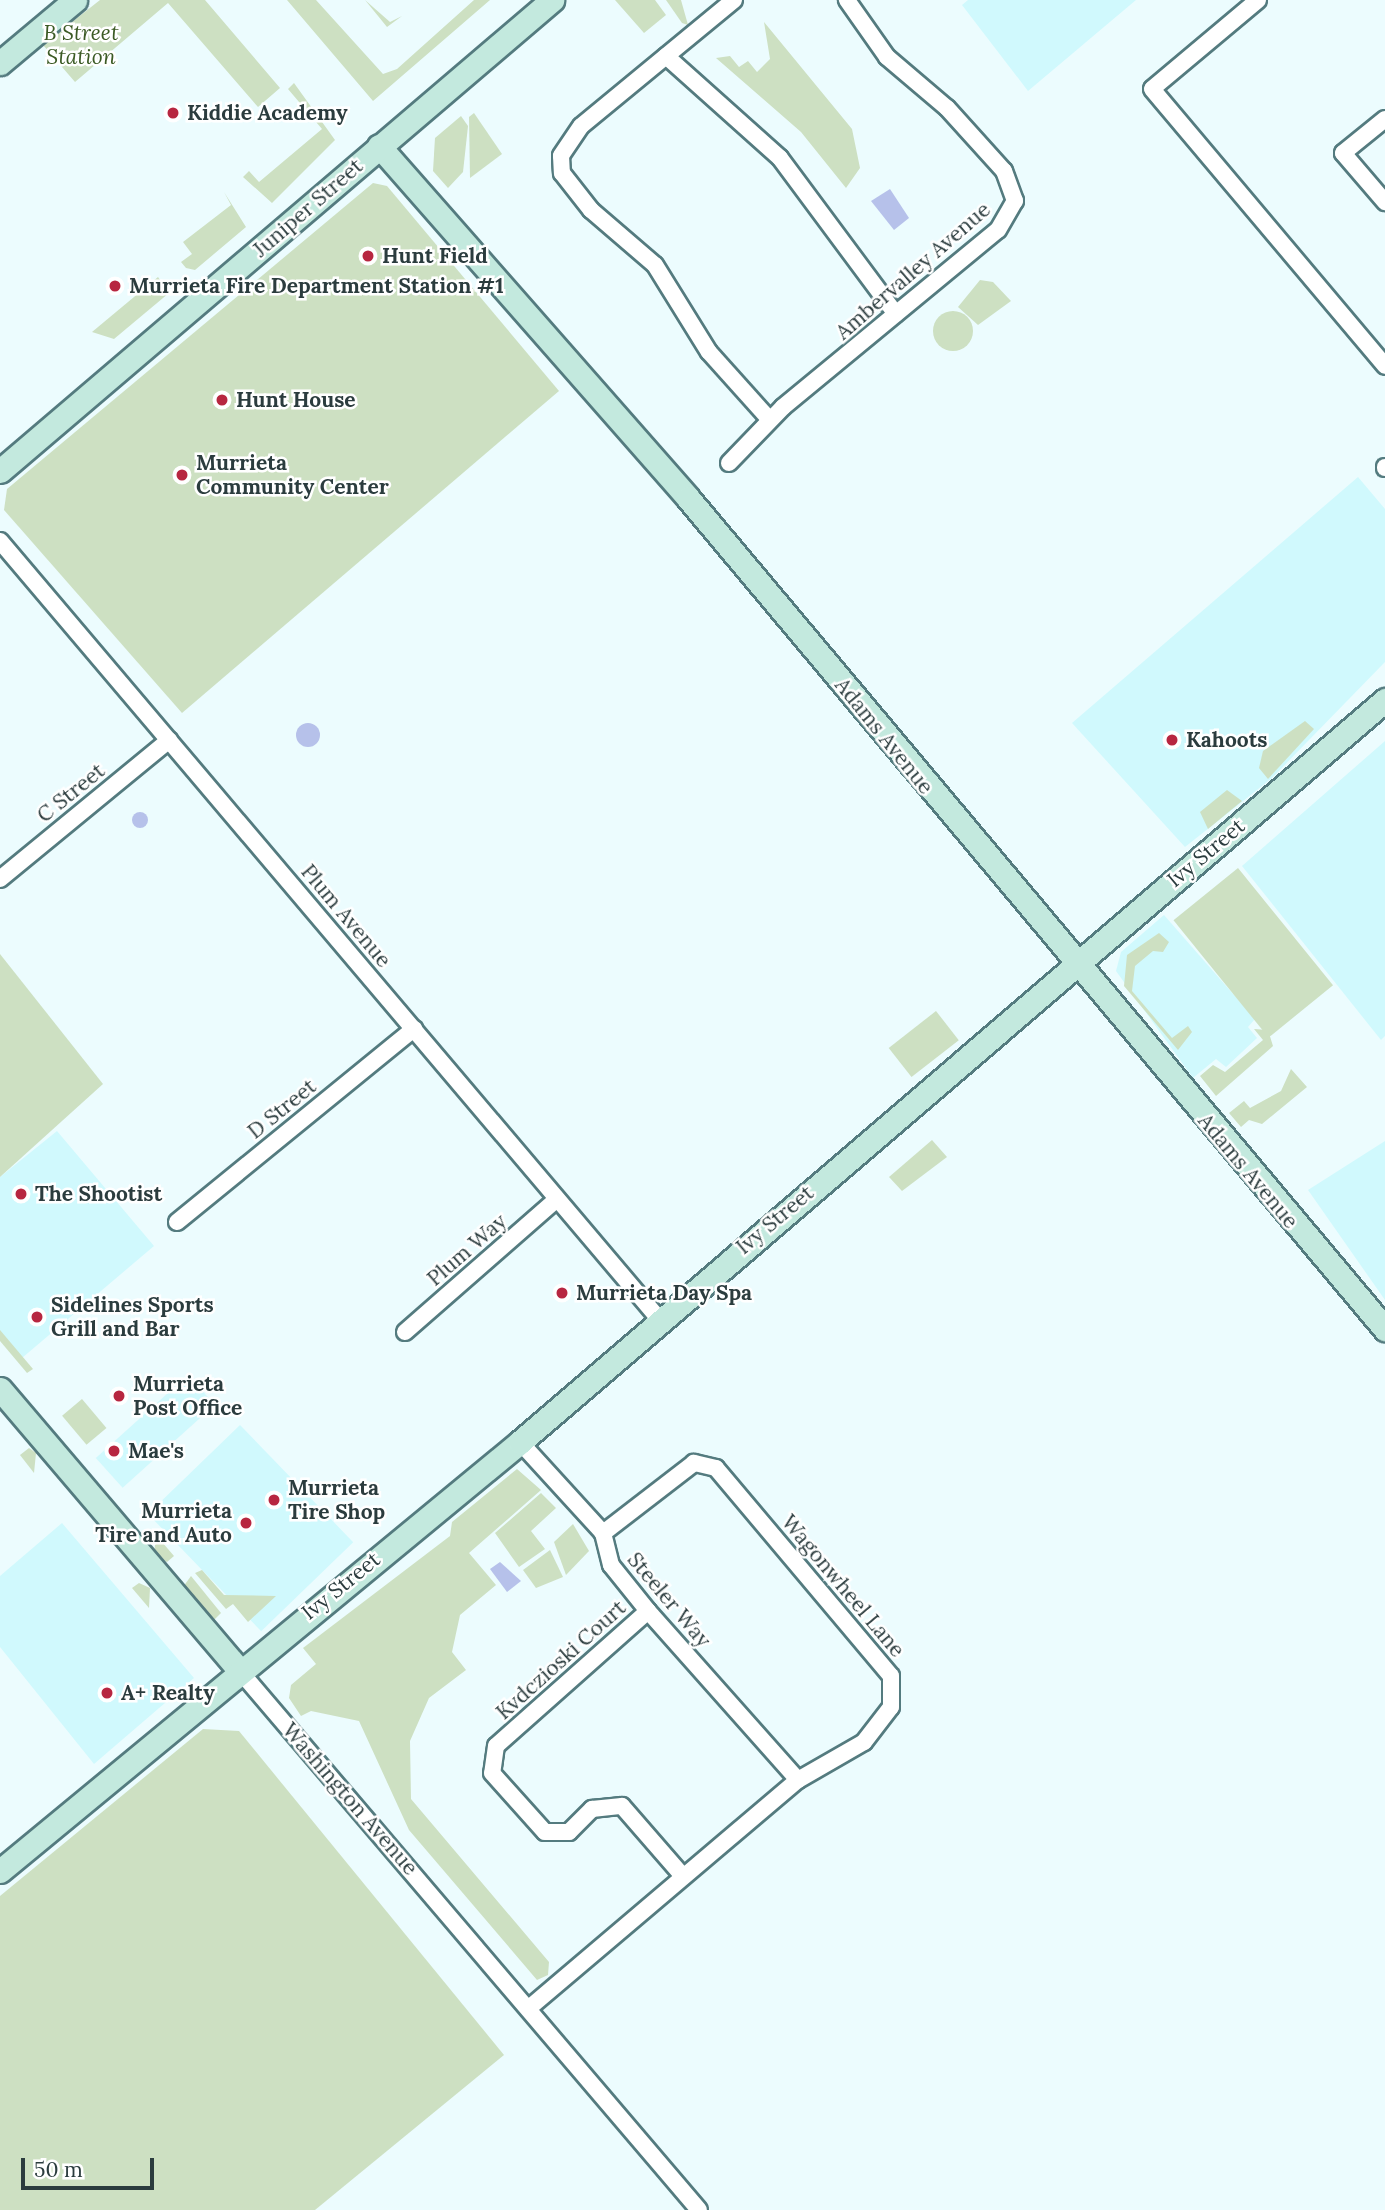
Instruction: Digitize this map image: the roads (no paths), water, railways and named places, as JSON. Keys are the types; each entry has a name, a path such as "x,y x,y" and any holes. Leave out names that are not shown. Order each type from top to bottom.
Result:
{"street":[{"path":"0,63 75,0"},
{"name":"Juniper Street","path":"0,471 552,0"},
{"path":"707,0 719,12"},
{"path":"734,0 581,127 561,156 562,173 591,210 655,265 709,352 770,420"},
{"name":"Ambervalley Avenue","path":"729,463 770,420 998,230 1015,201 1004,172 947,108 887,57 848,0"},
{"path":"1258,0 1152,89 1385,366"},
{"path":"666,55 780,158 896,314"},
{"path":"1385,119 1343,153 1385,202"},
{"name":"Adams Avenue","path":"379,146 688,498 1074,965 1385,1329"},
{"name":"Plum Avenue","path":"0,541 659,1319"},
{"name":"Ivy Street","path":"3,1863 520,1442 659,1319 1385,700"},
{"name":"C Street","path":"0,879 169,740"},
{"name":"D Street","path":"177,1222 414,1029"},
{"name":"Plum Way","path":"405,1332 557,1199"},
{"name":"Washington Avenue","path":"0,1389 699,2210"},
{"name":"Steeler Way","path":"520,1442 603,1533 611,1565 648,1611 798,1780"},
{"name":"Wagonwheel Lane","path":"529,2008 682,1875 798,1780 864,1742 891,1707 891,1676 716,1468 694,1463 603,1533"},
{"name":"Kvdczioski Court","path":"648,1611 496,1746 492,1773 545,1832 569,1832 592,1809 622,1806 682,1875"}],"place":[{"name":"Kiddie Academy","path":"173,113"},
{"name":"Hunt Field","path":"368,256"},
{"name":"Murrieta Fire Department Station #1","path":"115,286"},
{"name":"Hunt House","path":"222,400"},
{"name":"Murrieta Community Center","path":"182,475"},
{"name":"Kahoots","path":"1172,740"},
{"name":"The Shootist","path":"21,1194"},
{"name":"Murrieta Day Spa","path":"562,1293"},
{"name":"Sidelines Sports Grill and Bar","path":"37,1317"},
{"name":"Murrieta Post Office","path":"119,1396"},
{"name":"Mae's","path":"114,1451"},
{"name":"Murrieta Tire Shop","path":"274,1500"},
{"name":"Murrieta Tire and Auto","path":"246,1523"},
{"name":"A+ Realty","path":"107,1693"}],"park label":[{"name":"B Street Station","path":"81,45"}]}
